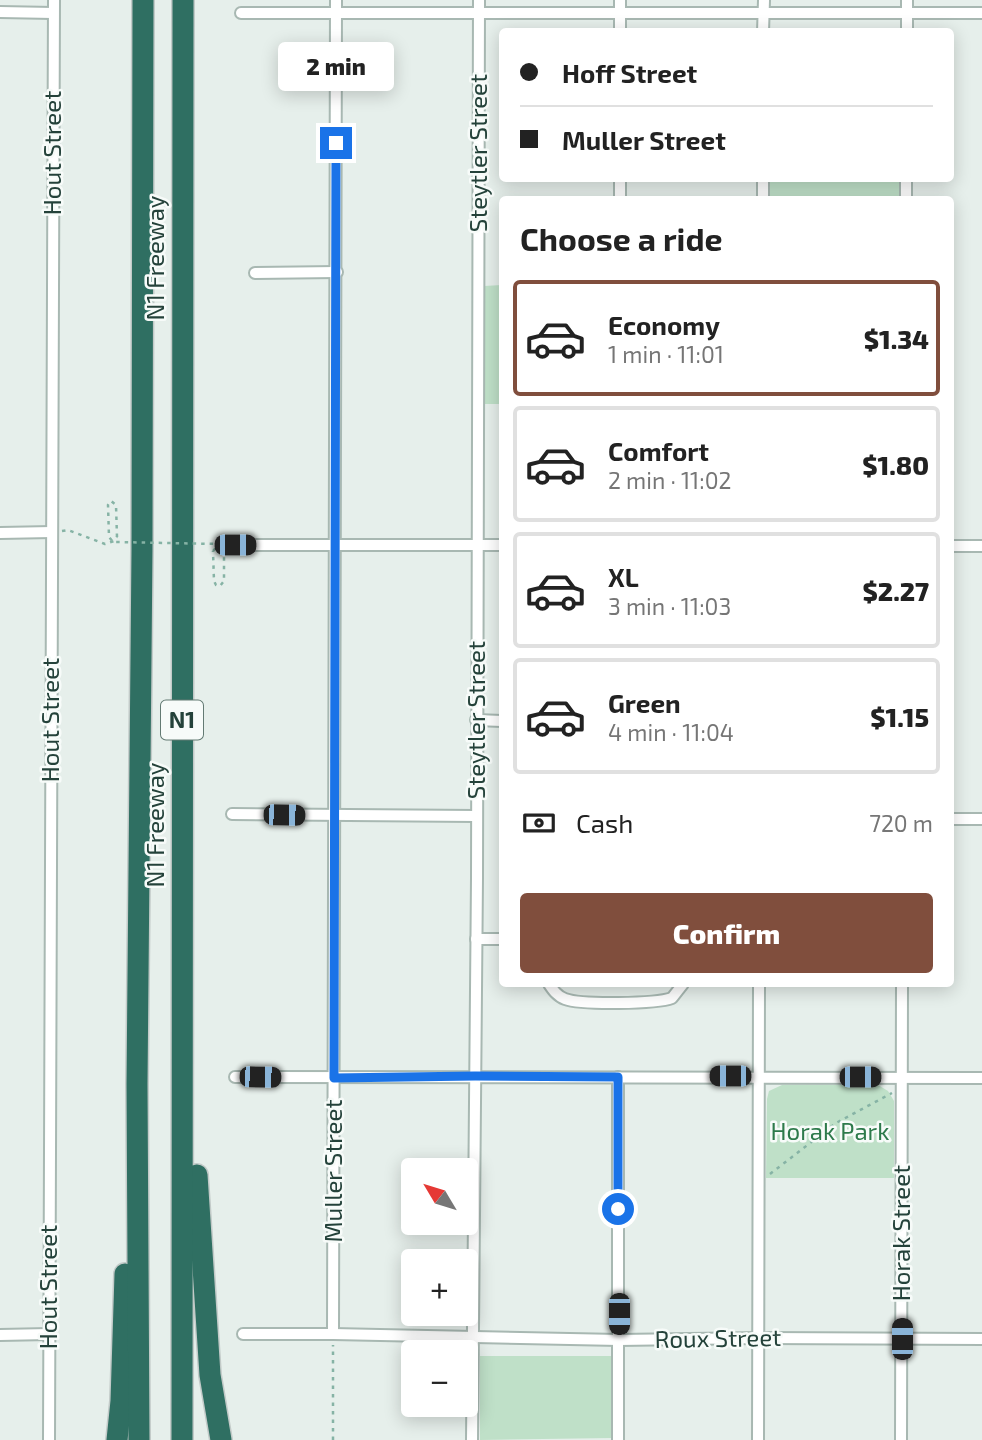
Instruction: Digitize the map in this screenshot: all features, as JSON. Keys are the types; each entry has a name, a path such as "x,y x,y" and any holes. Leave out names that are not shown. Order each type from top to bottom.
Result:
{"highway":[{"name":"N1 Freeway","path":"139,1440 137,1084 143,0"},
{"name":"N1 Freeway","path":"183,0 183,1440"},
{"path":"184,1052 192,1099 210,1375 222,1440"},
{"path":"117,1440 121,1401 130,1114 137,1084"}],"street":[{"name":"Hout Street","path":"49,1440 54,0"},
{"name":"Muller Street","path":"333,1334 336,0"},
{"name":"Steytler Street","path":"472,1440 479,0"},
{"path":"764,0 764,28"},
{"path":"241,13 478,13 620,6 764,14 907,6 982,13"},
{"path":"620,6 620,28"},
{"path":"907,6 907,28"},
{"path":"0,12 54,13"},
{"path":"255,273 337,272"},
{"path":"0,533 52,532"},
{"path":"235,545 499,545"},
{"path":"954,546 982,546"},
{"path":"476,720 499,721"},
{"path":"232,814 476,816"},
{"path":"954,819 982,819"},
{"path":"476,939 499,939"},
{"path":"551,987 566,1000 627,1002 667,1000 677,994 681,987"},
{"path":"758,1440 759,987"},
{"name":"Horak Street","path":"901,1440 902,987"},
{"path":"235,1077 758,1076 902,1083 982,1078"},
{"path":"618,1077 618,1440"},
{"name":"Roux Street","path":"243,1334 619,1340 982,1339"},
{"path":"0,1335 49,1335"}],"path":[{"path":"52,532 68,530 105,544 114,541 117,537 116,505 111,500 108,505 110,541 221,544 224,548 224,581 220,586 214,581 213,551"},
{"path":"759,1182 836,1123 902,1083"},
{"path":"333,1334 333,1440"}],"green space":[{"path":"770,182 899,182 899,196 770,196"},
{"path":"499,285 499,404 483,404 484,286"},
{"name":"Horak Park","path":"782,1085 878,1085 888,1091 894,1101 894,1178 766,1178 767,1099 769,1091"},
{"path":"480,1356 613,1356 612,1438 480,1440"}],"route":[{"path":"336,143 334,1078 618,1077 618,1209"}]}
